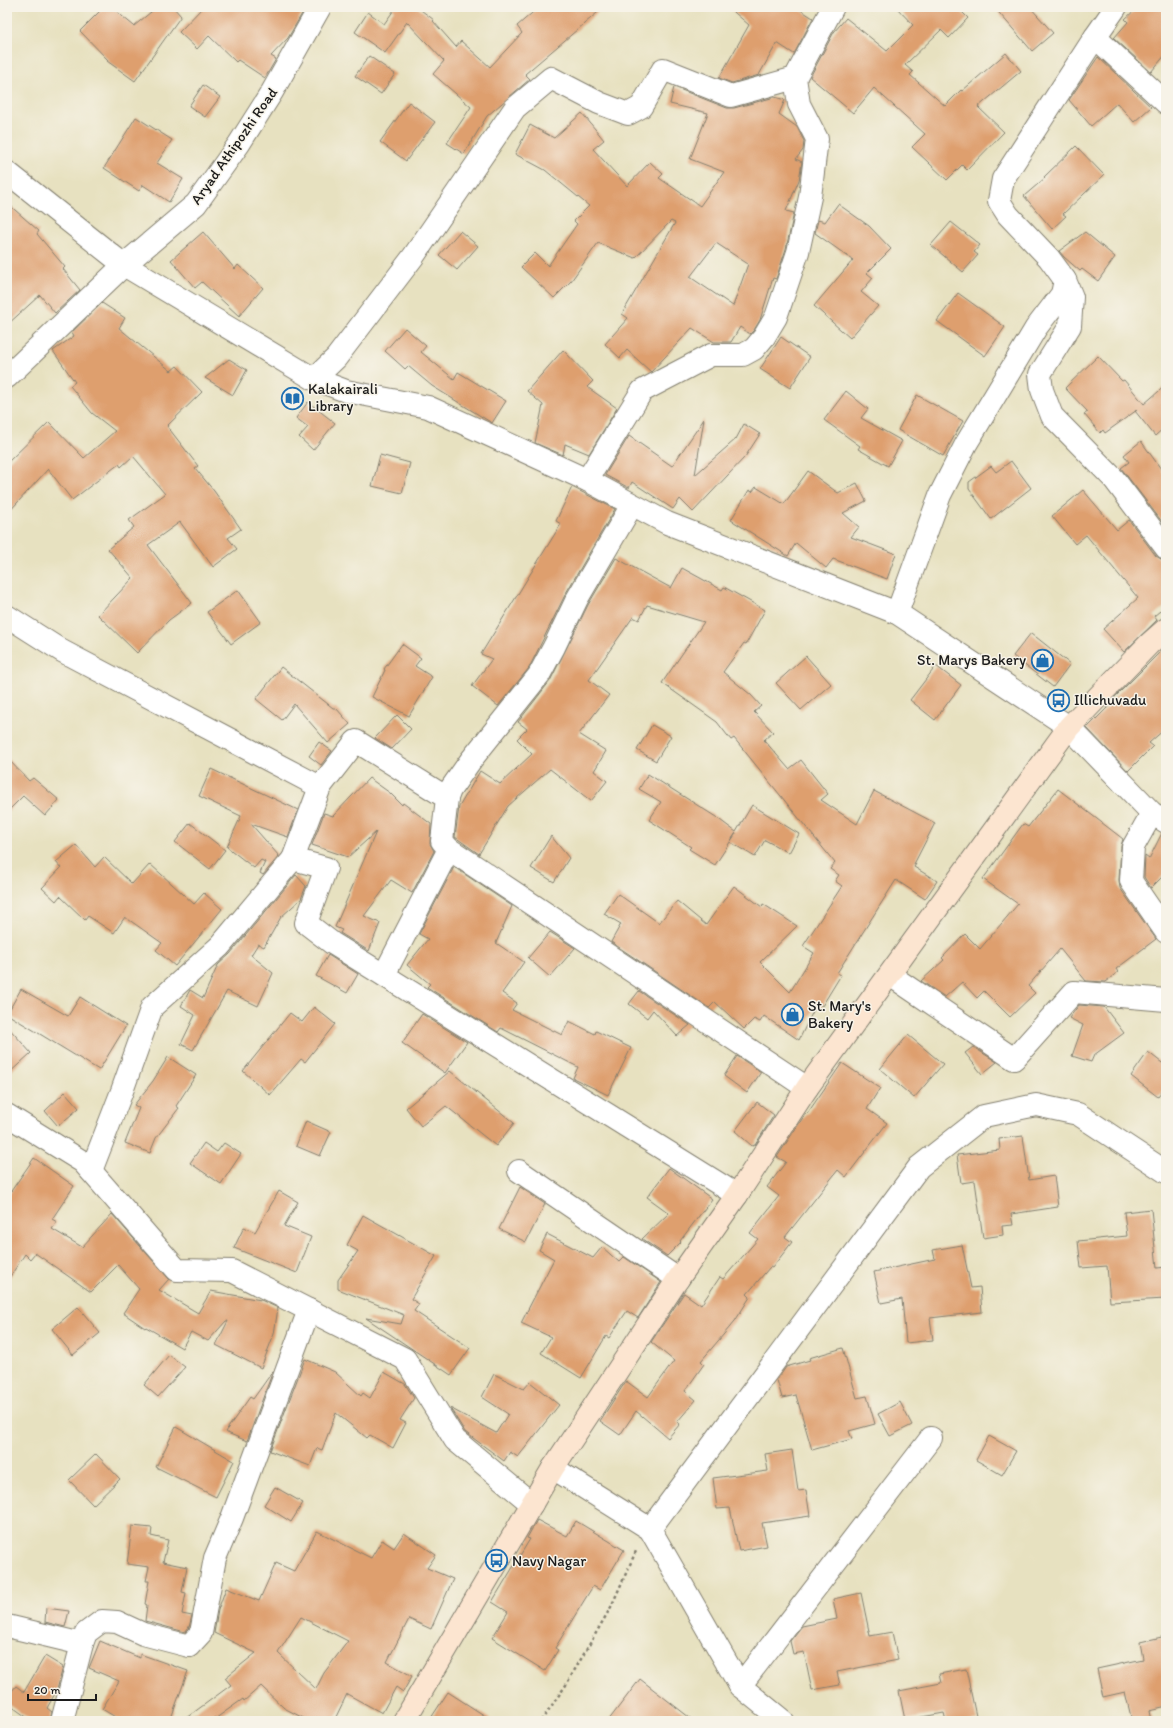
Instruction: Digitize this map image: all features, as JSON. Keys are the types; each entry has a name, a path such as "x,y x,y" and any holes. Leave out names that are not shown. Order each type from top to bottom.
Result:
{"main road":[{"path":"404,1721 553,1468 678,1279 737,1195 807,1088 1069,727 1149,644 1166,629"}],"street":[{"name":"Aryad Athipozhi Road","path":"7,377 124,265 196,204 239,144 272,92 320,7"},
{"path":"587,480 642,391 711,355 743,355 754,349 764,338 776,317 798,252 810,197 817,139 799,104 795,78 833,7"},
{"path":"1116,7 1095,37 1004,179 999,201 1008,215 1049,258 1065,280 1072,297 1070,326 1040,374 1042,390 1052,416 1114,479 1166,548"},
{"path":"1095,37 1166,102"},
{"path":"314,379 336,358 412,257 515,108 551,78 599,103 628,114 641,107 663,70 731,96 795,78"},
{"path":"7,172 124,265 314,379 346,391 428,407 587,480 666,523 897,613 1069,727 1159,817 1133,847 1131,881 1166,932"},
{"path":"897,613 940,495 966,444 1036,328 1062,294 1065,280"},
{"path":"632,505 577,599 539,675 471,760 450,790 447,798 442,841 449,849 577,936 807,1088"},
{"path":"7,616 62,651 320,787"},
{"path":"91,1171 152,1007 220,946 293,859 320,787 356,741 447,798"},
{"path":"384,975 449,849"},
{"path":"293,859 326,868 306,922 332,943 737,1195"},
{"path":"890,975 1014,1059 1074,992 1166,1000"},
{"path":"647,1527 919,1167 984,1116 1036,1105 1078,1114 1166,1172"},
{"path":"7,1115 82,1162 177,1270 232,1271 405,1359 455,1440 532,1504"},
{"path":"519,1171 678,1279"},
{"path":"62,1721 86,1633 102,1621 117,1622 144,1634 189,1646 202,1633 215,1558 232,1518 309,1310"},
{"path":"740,1686 931,1438"},
{"path":"553,1468 647,1527 740,1686 783,1721"},
{"path":"7,1626 82,1644"}],"path":[{"path":"541,1721 566,1685 611,1607 647,1527"}],"building":[{"path":"104,7 111,7 134,26 157,7 173,7 181,16 135,81 107,61 108,60 80,31"},
{"path":"203,7 299,7 303,12 288,38 271,56 276,59 265,78 238,60 236,62 209,36 197,49 179,32"},
{"path":"392,7 417,7 434,20 433,21 456,47 461,41 490,67 522,33 517,26 539,7 604,7 525,74 530,79 487,116 464,154 447,143 471,107 433,74 444,61 407,22 385,53 355,32 368,12 384,24 394,10"},
{"path":"728,7 796,7 813,18 794,54 777,43 759,75 732,83 719,78 749,25"},
{"path":"896,7 957,7 968,18 949,38 941,30 905,65 913,72 910,75 945,106 961,90 962,91 1006,53 1021,71 978,107 1004,132 967,170 962,165 947,180 912,147 925,134 874,88 853,113 810,77 834,32 846,18 887,51 913,25"},
{"path":"994,7 1030,7 1053,33 1032,51"},
{"path":"1138,7 1166,7 1166,54 1151,72 1114,38 1128,22 1125,19"},
{"path":"369,56 395,74 381,94 355,76"},
{"path":"1098,57 1151,107 1134,122 1117,103 1091,126 1069,100"},
{"path":"203,85 220,97 205,117 189,106"},
{"path":"674,87 727,108 734,108 775,97 785,100 779,114 797,127 804,141 803,150 796,159 802,162 799,180 786,211 794,213 786,249 776,279 773,278 760,320 754,330 750,334 740,327 731,342 714,342 692,328 651,372 627,350 620,358 605,344 628,318 622,314 675,223 671,221 635,258 598,243 571,281 554,298 521,267 535,253 548,266 577,224 574,221 589,206 545,170 515,154 530,125 554,138 582,113 604,140 593,149 627,186 650,162 663,174 659,178 700,206 724,172 690,159 708,113 670,104","holes":["716,243 748,264 733,306 690,277"]},
{"path":"409,102 435,122 406,161 380,142"},
{"path":"136,117 172,140 157,163 183,179 169,202 143,185 139,191 104,168"},
{"path":"1076,146 1104,175 1063,214 1066,216 1052,229 1024,196 1045,178 1044,177"},
{"path":"7,203 39,231 37,234 65,267 63,269 80,290 55,313 40,295 7,325"},
{"path":"838,204 869,226 891,249 867,273 873,278 861,292 878,306 850,338 814,306 853,260 815,233 818,220 825,222"},
{"path":"951,222 980,245 974,252 978,255 963,272 931,245"},
{"path":"460,231 478,246 457,270 439,255"},
{"path":"203,232 235,269 238,265 263,288 239,316 202,282 195,288 171,260"},
{"path":"1085,232 1115,257 1098,281 1082,269 1080,271 1059,251"},
{"path":"958,293 1005,327 985,356 937,321"},
{"path":"102,303 125,318 119,328 171,371 177,366 202,392 167,426 198,466 195,468 214,491 241,529 228,538 237,549 213,567 180,522 148,545 192,603 169,620 137,653 98,615 133,578 108,549 134,527 129,520 165,494 133,456 121,467 119,464 72,500 48,469 7,514 7,463 49,422 84,458 115,431 92,413 70,386 75,382 53,351 74,336 72,332"},
{"path":"405,328 426,346 421,352 454,379 458,372 506,401 492,423 432,386 408,366 405,369 385,351"},
{"path":"781,337 810,357 790,388 760,369"},
{"path":"563,350 593,381 587,387 617,408 589,454 565,444 563,455 535,443 543,405 527,391"},
{"path":"1098,356 1122,381 1124,380 1144,404 1166,385 1166,426 1155,436 1135,411 1105,433 1103,430 1100,433 1084,414 1088,412 1065,388"},
{"path":"229,359 247,370 233,395 205,378"},
{"path":"846,391 868,409 861,418 902,441 888,466 858,449 860,446 824,420"},
{"path":"917,395 963,421 943,456 898,430"},
{"path":"308,402 335,423 313,450 299,437 308,427 296,418"},
{"path":"704,419 695,475 736,439 744,424 760,434 745,457 693,512 680,499 673,509 632,482 629,488 605,475 629,436 672,466"},
{"path":"1141,441 1166,476 1166,527 1121,468 1129,462 1124,455"},
{"path":"380,455 410,463 402,493 372,486"},
{"path":"1011,461 1031,488 991,519 969,489 969,482 991,466 996,472"},
{"path":"808,471 838,493 857,483 866,501 843,513 859,527 851,537 896,554 887,579 833,559 826,568 796,543 788,556 731,520 749,490 752,492 756,487 784,504"},
{"path":"572,487 615,509 566,593 529,668 498,706 472,686 492,659 481,654 561,524 556,521"},
{"path":"1083,490 1117,530 1129,520 1156,556 1166,560 1166,606 1154,616 1157,620 1124,652 1103,629 1138,598 1086,535 1075,544 1052,516"},
{"path":"616,558 671,588 682,568 722,590 724,587 765,610 746,644 744,643 723,672 751,695 761,706 754,712 773,732 764,740 789,769 801,760 828,794 821,800 857,824 874,791 935,823 914,864 916,864 914,867 937,881 925,899 896,880 837,973 841,975 822,1006 817,1003 799,1040 764,1016 760,1022 754,1019 744,1029 715,1002 709,1008 611,942 621,924 604,914 618,894 659,923 677,901 706,925 734,886 762,907 763,904 797,926 760,962 790,992 814,953 803,946 842,886 835,881 839,875 830,869 835,863 734,738 731,740 717,722 662,683 704,622 647,605 639,620 633,617 589,680 609,695 579,734 606,751 594,771 607,781 591,801 550,769 508,806 479,854 455,837 459,807 480,771 500,784 532,754 517,739 527,729 518,722 550,681 588,605"},
{"path":"238,590 261,622 231,644 207,612"},
{"name":"St. Marys Bakery","path":"1031,633 1070,664 1053,687 1013,656"},
{"path":"402,644 421,658 415,666 432,677 409,716 372,697 385,670 384,669"},
{"path":"1166,646 1166,728 1149,743 1153,746 1128,771 1087,728 1111,704 1110,702"},
{"path":"806,656 831,684 801,710 776,683"},
{"path":"936,666 961,685 935,720 910,700"},
{"path":"281,667 333,708 336,708 350,724 328,743 294,704 282,720 256,699"},
{"path":"397,715 411,729 392,749 375,738"},
{"path":"652,725 671,736 656,761 637,750"},
{"path":"319,742 332,751 321,765 309,756"},
{"path":"7,758 29,781 33,778 59,800 45,816 23,796 7,812"},
{"path":"211,769 298,810 288,837 251,824 279,856 263,875 260,873 265,862 261,860 254,868 227,847 241,816 199,796"},
{"path":"648,774 716,817 736,832 752,805 799,834 789,853 765,840 755,857 730,842 715,865 689,849 691,847 649,820 661,802 639,789"},
{"path":"369,778 390,793 402,805 403,803 431,824 430,844 434,851 412,893 391,880 364,916 380,923 369,951 340,933 342,930 335,927 376,832 348,857 312,845 324,813 333,816"},
{"path":"1058,789 1123,839 1121,846 1120,888 1156,939 1116,969 1118,972 1105,982 1086,981 1060,949 1028,986 1035,993 1010,1017 984,991 977,998 962,982 945,997 921,981 944,960 942,958 965,934 980,949 1018,904 983,879 1023,824 1028,827"},
{"path":"190,823 225,850 210,869 175,842"},
{"path":"1162,833 1166,834 1166,873 1151,888 1144,877 1145,856 1149,859"},
{"path":"551,836 569,858 554,882 531,868"},
{"path":"76,845 95,867 104,857 132,884 150,864 194,904 204,893 222,909 175,966 156,950 162,943 125,917 114,933 88,916 85,920 60,896 56,901 42,888 61,868 56,862"},
{"path":"454,867 512,906 496,943 524,962 502,993 517,1003 512,1010 562,1035 569,1021 595,1034 596,1031 631,1048 608,1095 573,1078 578,1067 501,1028 498,1032 427,987 430,984 407,965 428,939 419,934"},
{"path":"296,875 306,886 301,899 281,917 264,947 258,944 251,955 273,973 258,1006 227,991 193,1050 181,1044 195,1015 181,1006 190,990 203,998 218,965 230,954"},
{"path":"550,932 575,948 550,977 528,958"},
{"path":"328,955 358,974 347,993 316,976"},
{"path":"21,989 68,1016 80,997 126,1026 99,1070 7,1014"},
{"path":"639,991 690,1025 677,1036 653,1010 647,1018 629,1004"},
{"path":"1079,1005 1104,1007 1124,1033 1094,1055 1091,1062 1072,1056 1083,1025 1069,1018"},
{"path":"314,1007 335,1024 305,1062 301,1059 270,1095 243,1071 290,1013 302,1022"},
{"path":"422,1014 467,1042 445,1073 402,1043"},
{"path":"7,1026 31,1053 7,1075"},
{"path":"908,1035 943,1064 914,1098 880,1069"},
{"path":"973,1047 997,1062 982,1074 965,1053"},
{"path":"1148,1052 1166,1066 1166,1087 1158,1097 1131,1076"},
{"path":"737,1056 761,1072 747,1093 724,1076"},
{"path":"168,1057 196,1075 176,1106 179,1108 156,1138 150,1153 125,1143 139,1108 134,1105 153,1081"},
{"path":"842,1063 880,1088 867,1109 887,1123 846,1177 838,1170 785,1237 792,1242 772,1268 770,1267 747,1294 750,1297 735,1321 701,1361 704,1364 685,1391 696,1400 677,1422 680,1424 668,1438 636,1411 620,1435 600,1421 626,1381 648,1397 674,1361 651,1342 684,1293 701,1305 720,1277 723,1279 758,1239 750,1233 779,1196 767,1187 786,1162 777,1157"},
{"path":"450,1071 514,1123 496,1146 446,1106 421,1126 406,1108"},
{"path":"65,1092 79,1108 58,1126 45,1111"},
{"path":"757,1102 774,1115 755,1145 752,1146 735,1131"},
{"path":"306,1121 331,1132 320,1156 296,1146"},
{"path":"1023,1136 1029,1180 1054,1176 1058,1207 1011,1214 1013,1225 1002,1226 1003,1235 983,1238 975,1181 961,1183 957,1155 1000,1150 999,1139"},
{"path":"204,1143 217,1152 224,1143 241,1154 221,1184 190,1163"},
{"path":"34,1158 74,1186 52,1219 57,1222 52,1229 82,1247 112,1214 169,1279 159,1290 198,1313 211,1291 261,1300 278,1308 274,1334 261,1368 216,1345 228,1321 226,1321 208,1341 191,1332 182,1348 146,1327 145,1328 123,1313 139,1289 118,1265 91,1292 35,1253 30,1259 25,1254 7,1281 7,1197"},
{"path":"669,1168 712,1199 680,1241 681,1242 667,1256 642,1239 669,1213 647,1197"},
{"path":"520,1187 545,1204 526,1242 499,1229"},
{"path":"279,1191 298,1202 284,1226 311,1237 297,1273 234,1248 244,1227 255,1232"},
{"path":"1151,1209 1157,1268 1166,1267 1166,1299 1110,1302 1107,1266 1081,1268 1078,1241 1127,1236 1124,1212"},
{"path":"363,1215 436,1256 411,1299 419,1304 414,1311 470,1348 451,1375 366,1318 401,1324 404,1315 338,1289 338,1280 358,1251 347,1245"},
{"path":"547,1234 593,1258 602,1247 619,1262 624,1257 661,1282 638,1318 627,1311 609,1338 606,1336 581,1378 541,1353 551,1337 521,1323 554,1259 539,1250"},
{"path":"962,1245 971,1288 980,1287 982,1312 930,1318 933,1340 906,1343 902,1299 881,1303 874,1272 935,1259 933,1250"},
{"path":"78,1307 100,1333 73,1355 52,1329"},
{"path":"843,1348 857,1398 867,1396 875,1424 849,1431 852,1439 812,1450 796,1395 782,1398 777,1380 786,1367 810,1360 809,1358"},
{"path":"169,1355 185,1367 158,1397 144,1385"},
{"path":"305,1359 335,1372 361,1396 363,1393 370,1398 384,1372 405,1384 414,1398 400,1420 406,1423 393,1448 370,1435 367,1438 336,1413 322,1450 317,1448 310,1466 270,1451"},
{"path":"273,1371 247,1441 225,1432 250,1397 253,1399"},
{"path":"494,1374 524,1389 530,1382 559,1405 518,1457 510,1452 504,1461 465,1432 450,1408 496,1433 508,1414 482,1397"},
{"path":"900,1402 912,1425 890,1436 878,1414"},
{"path":"176,1427 234,1461 216,1497 156,1467"},
{"path":"989,1436 1016,1451 1002,1475 976,1460"},
{"path":"792,1450 798,1491 806,1490 810,1516 762,1523 767,1546 739,1551 730,1508 717,1509 713,1478 768,1471 765,1454"},
{"path":"96,1454 120,1479 93,1505 69,1480"},
{"path":"275,1487 303,1503 291,1522 264,1505"},
{"path":"537,1520 567,1536 576,1521 624,1550 600,1590 593,1586 555,1648 558,1650 545,1671 492,1638 508,1612 492,1602 530,1539 527,1538"},
{"path":"132,1526 152,1528 151,1536 168,1540 163,1562 187,1567 182,1592 186,1593 182,1614 192,1616 189,1627 185,1632 145,1621 147,1605 145,1604 149,1581 146,1581 149,1567 127,1564"},
{"path":"317,1531 371,1558 382,1540 394,1548 404,1533 436,1555 427,1568 453,1579 431,1629 409,1619 387,1662 412,1676 403,1692 396,1687 382,1713 347,1694 334,1721 309,1721 284,1708 261,1686 244,1701 243,1699 212,1721 182,1721 231,1685 225,1678 256,1653 214,1633 218,1610 226,1588 259,1601 276,1563 294,1571","holes":["301,1617 348,1641 324,1673 316,1689 278,1653"]},
{"path":"861,1593 870,1636 892,1632 898,1660 837,1672 840,1685 812,1690 804,1652 793,1654 790,1641 802,1626 837,1619 833,1599"},
{"path":"46,1608 69,1611 65,1627 45,1622"},
{"path":"1166,1636 1166,1707 1149,1711 1151,1721 1132,1721 1125,1692 1103,1697 1097,1669 1143,1659 1140,1642"},
{"path":"100,1641 140,1658 140,1654 188,1671 170,1721 122,1721 102,1709 119,1681 89,1668"},
{"path":"45,1656 63,1667 57,1690 47,1708 52,1712 50,1721 32,1721 7,1703 7,1697 16,1686 24,1692"},
{"path":"966,1669 977,1721 946,1721 944,1713 905,1720 899,1691 941,1683 939,1674"},
{"path":"640,1679 694,1721 608,1721"},
{"path":"448,1692 493,1721 429,1721"}],"place":[{"name":"Kalakairali Library","path":"293,398"},
{"name":"St. Marys Bakery","path":"1042,660"},
{"name":"Illichuvadu","path":"1058,700"},
{"name":"St. Mary's Bakery","path":"793,1015"},
{"name":"Navy Nagar","path":"496,1561"}]}
